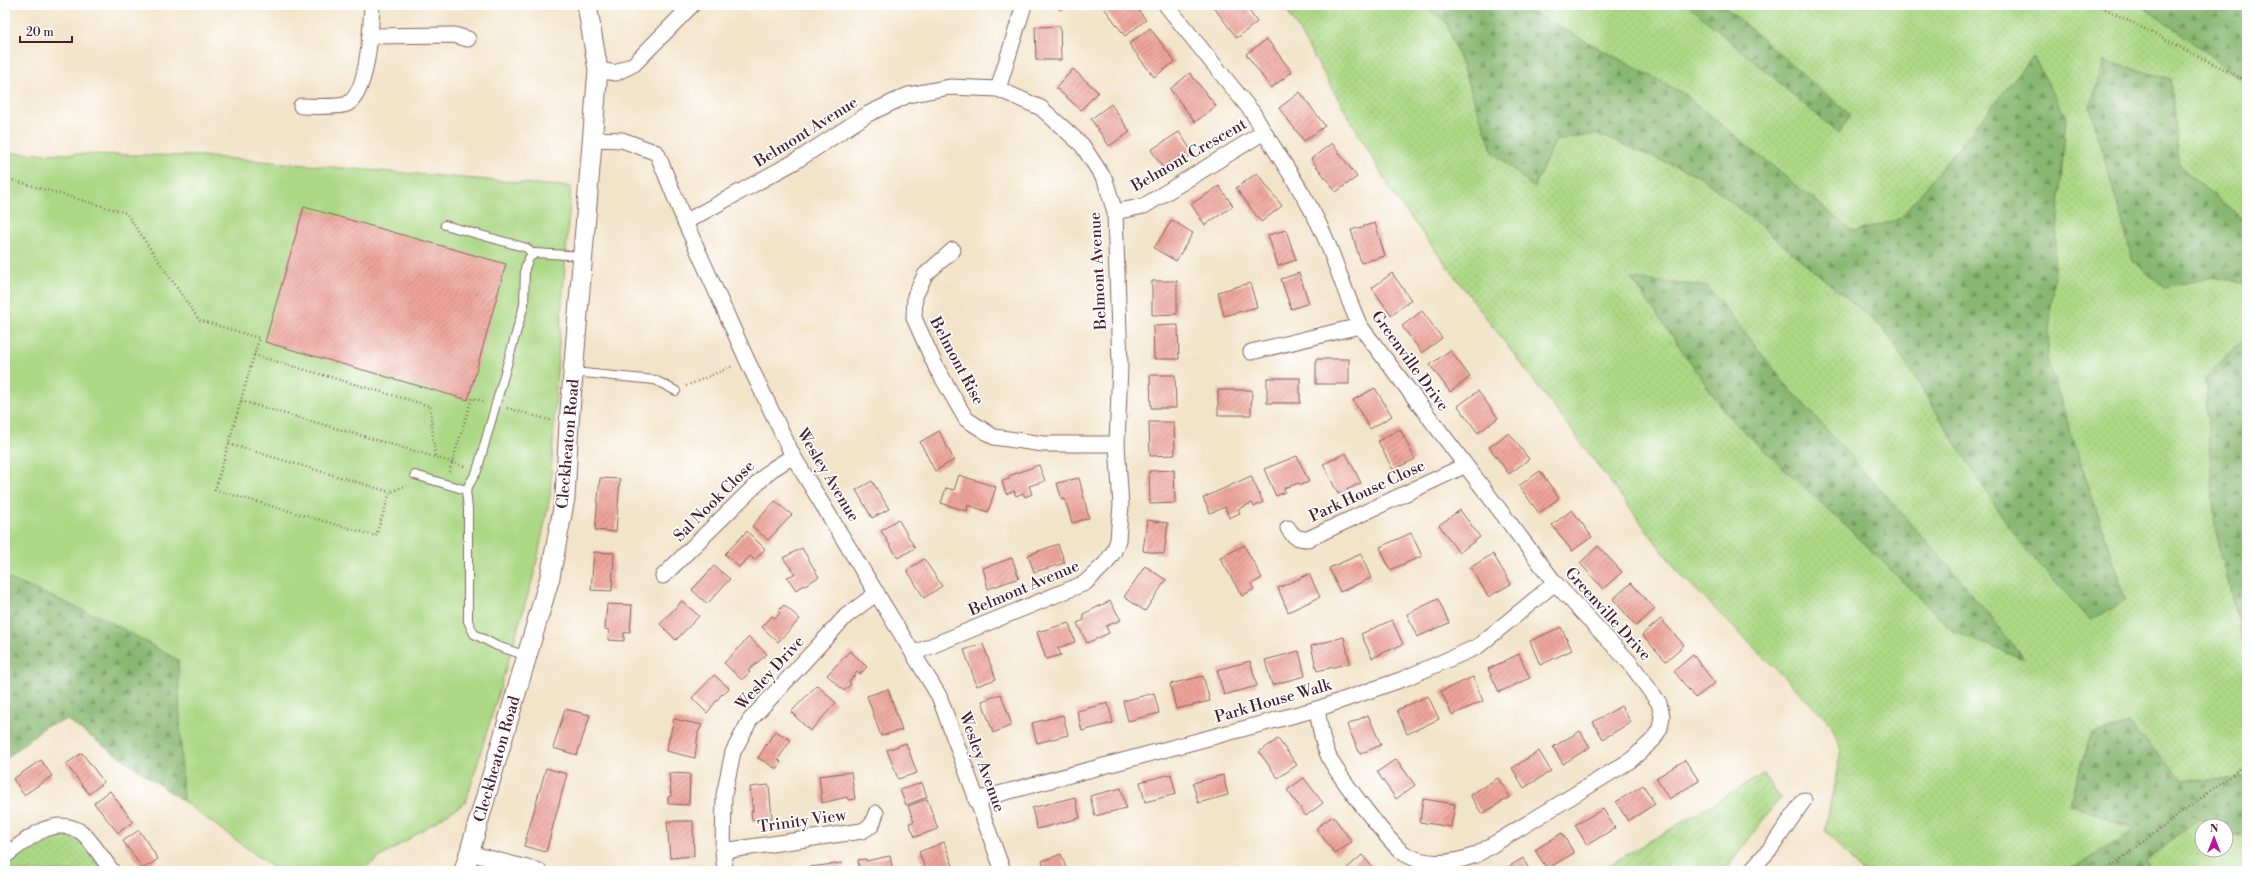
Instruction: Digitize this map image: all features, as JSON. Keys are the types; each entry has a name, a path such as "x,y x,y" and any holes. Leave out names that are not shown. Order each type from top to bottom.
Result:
{"street":[{"path":"301,106 346,104 354,99 360,90 370,36 372,5"},
{"name":"Cleckheaton Road","path":"464,871 550,577 565,498 573,372 598,70 587,5"},
{"path":"598,70 616,73 634,64 692,5"},
{"path":"998,89 1024,5"},
{"name":"Belmont Crescent","path":"1115,212 1144,206 1264,132 1253,113 1166,5"},
{"path":"370,36 454,35 468,39"},
{"name":"Belmont Avenue","path":"685,222 796,161 868,114 908,95 950,88 998,89 1041,108 1082,145 1104,180 1115,212 1120,365 1117,444 1120,506 1118,540 1106,563 1096,575 1085,583 914,653"},
{"name":"Greenville Drive","path":"1264,132 1307,201 1324,235 1347,299 1360,326 1464,466 1555,583 1630,662 1660,703 1662,716 1660,728 1654,740 1632,760 1476,855 1458,862 1439,862 1423,861 1405,854 1384,834 1330,760 1324,746 1317,709"},
{"name":"Wesley Avenue","path":"592,139 622,140 657,153 685,222 746,360 793,456 939,696 1003,871"},
{"name":"Belmont Rise","path":"953,250 925,274 915,296 914,318 936,367 966,419 994,437 1043,444 1117,444"},
{"path":"1251,352 1360,326"},
{"name":"Sal Nook Close","path":"664,576 771,470 793,456"},
{"name":"Park House Close","path":"1288,528 1293,536 1299,539 1308,539 1464,466"},
{"name":"Park House Walk","path":"976,800 1317,709 1403,679 1477,647 1555,583"},
{"name":"Wesley Drive","path":"725,871 723,851 724,795 727,773 733,752 750,720 846,616 877,593"},
{"path":"1750,871 1771,848 1804,800"},
{"name":"Trinity View","path":"723,851 862,831 872,825 876,813"},
{"path":"5,856 43,828 57,827 82,833 112,871"},
{"path":"469,853 539,871"}],"lane":[{"path":"445,225 527,248 533,255"},
{"path":"527,656 496,646 474,634 468,621 468,508 466,490 477,471 524,305 525,268 535,253 583,256"},
{"path":"573,372 655,380 676,390"},
{"path":"415,475 466,490"}],"path":[{"path":"2098,5 2247,81"},
{"path":"5,178 126,213 199,320 259,338 216,490 376,536 390,492"},
{"path":"254,355 430,406 435,457"},
{"path":"676,390 746,360"},
{"path":"241,401 435,457 477,471"},
{"path":"229,444 390,492 408,484 414,486"},
{"path":"2105,871 2247,764"}],"green space":[{"path":"1284,5 2148,5 2247,65 2247,871 1861,871 1825,830 1841,750 1831,724 1679,573 1395,197"},
{"path":"1422,5 1518,5 1681,92 1854,232 1900,219 2033,56 2066,117 2047,360 2126,599 2091,621 2018,541 1883,328 1700,176 1596,134 1555,141 1534,188 1493,152 1446,22"},
{"path":"1688,5 1723,5 1850,115 1839,134"},
{"path":"2142,5 2247,5 2247,87 2209,54"},
{"path":"2104,61 2171,79 2179,166 2247,223 2247,283 2212,277 2165,288 2133,261 2090,107"},
{"path":"5,153 200,156 571,187 557,371 550,497 534,574 466,802 359,871 278,871 183,801 178,660 109,621 5,577"},
{"path":"1632,279 1707,286 1784,382 1959,578 2024,659 1954,632 1866,545 1728,416"},
{"path":"2247,340 2247,616 2244,626 2247,632 2247,659 2215,528 2205,379 2235,347"},
{"path":"5,577 109,621 178,660 183,801 67,720 45,726 5,760"},
{"path":"2129,723 2183,780 2247,778 2247,836 2234,834 2234,818 2194,818 2194,822 2146,861 2151,871 2068,871 2135,830 2069,804 2091,735"},
{"path":"1764,774 1780,797 1725,871 1599,871"},
{"path":"63,834 80,839 103,871 5,871 5,864 31,844 45,837"}],"building":[{"path":"1057,5 1068,5 1060,10"},
{"path":"1102,5 1134,5 1146,20 1125,36"},
{"path":"1212,5 1245,5 1257,22 1237,38"},
{"path":"1060,26 1061,60 1036,60 1035,27"},
{"path":"1150,28 1175,62 1154,77 1129,44"},
{"path":"1267,39 1292,72 1271,88 1246,54"},
{"path":"1073,69 1098,92 1081,110 1056,88"},
{"path":"1190,73 1216,106 1195,122 1170,89"},
{"path":"1300,92 1325,126 1304,141 1279,108"},
{"path":"1111,104 1130,132 1109,146 1091,119"},
{"path":"1179,132 1193,153 1165,171 1151,150"},
{"path":"1332,143 1357,177 1336,192 1311,159"},
{"path":"1257,173 1282,206 1261,222 1236,188"},
{"path":"1219,186 1233,206 1205,225 1191,204"},
{"path":"304,207 506,264 468,400 265,342"},
{"path":"1172,220 1193,233 1176,261 1154,248"},
{"path":"1375,223 1385,256 1361,263 1351,230"},
{"path":"1286,230 1296,260 1278,266 1268,235"},
{"path":"1299,273 1309,303 1291,309 1281,279"},
{"path":"1392,273 1411,300 1391,315 1372,288"},
{"path":"1152,281 1177,281 1177,314 1152,315"},
{"path":"1250,283 1257,307 1224,316 1218,292"},
{"path":"1422,311 1442,338 1422,353 1402,326"},
{"path":"1178,325 1179,359 1154,359 1153,326"},
{"path":"1450,350 1470,377 1450,392 1430,365"},
{"path":"1316,359 1349,359 1349,384 1316,384"},
{"path":"1150,375 1175,375 1176,408 1151,408"},
{"path":"1267,378 1300,378 1300,403 1267,403"},
{"path":"1375,388 1392,416 1370,429 1353,400"},
{"path":"1218,390 1252,390 1251,415 1218,415"},
{"path":"1478,391 1498,418 1478,433 1458,406"},
{"path":"1149,422 1174,422 1175,455 1150,456"},
{"path":"1400,429 1415,459 1393,470 1378,441"},
{"path":"939,431 954,460 935,471 920,442"},
{"path":"1509,433 1529,459 1509,474 1489,447"},
{"path":"1346,453 1361,483 1338,494 1323,464"},
{"path":"1297,456 1309,482 1300,485 1299,483 1284,488 1285,492 1276,496 1264,469"},
{"path":"1039,465 1045,481 1029,486 1032,494 1025,497 1023,493 1016,496 1014,491 1006,494 1002,481 1009,479 1009,476"},
{"path":"1174,470 1175,503 1150,504 1149,471"},
{"path":"1540,471 1559,498 1539,513 1519,486"},
{"path":"959,475 996,487 988,512 968,505 967,511 941,503 946,488 954,490"},
{"path":"1251,476 1263,502 1254,507 1252,503 1238,509 1240,513 1229,518 1225,507 1210,513 1203,498"},
{"path":"600,478 620,479 616,532 595,530"},
{"path":"1079,478 1089,518 1072,523 1065,499 1062,500 1057,483"},
{"path":"872,481 889,509 872,518 856,490"},
{"path":"775,501 792,515 768,540 752,526"},
{"path":"1460,510 1480,537 1459,553 1439,525"},
{"path":"1572,510 1592,537 1572,551 1552,525"},
{"path":"898,519 915,548 898,558 881,531"},
{"path":"1147,520 1168,523 1164,554 1143,551"},
{"path":"747,531 765,549 755,560 750,556 739,567 725,554"},
{"path":"1411,533 1422,556 1390,570 1380,547"},
{"path":"1058,544 1065,563 1034,572 1028,555"},
{"path":"1244,545 1262,578 1251,584 1254,589 1242,596 1220,558"},
{"path":"1598,546 1622,572 1603,589 1580,563"},
{"path":"802,548 819,577 796,590 787,577 795,574 783,558"},
{"path":"594,552 614,553 612,591 591,590"},
{"path":"1361,554 1371,578 1340,592 1329,568"},
{"path":"1493,554 1511,584 1488,597 1471,567"},
{"path":"1012,558 1019,578 988,589 983,568"},
{"path":"924,559 942,586 924,598 907,570"},
{"path":"714,566 730,579 707,604 692,590"},
{"path":"1145,566 1166,580 1145,611 1124,597"},
{"path":"1309,574 1320,597 1288,612 1278,588"},
{"path":"1631,583 1655,609 1636,626 1613,599"},
{"path":"1438,599 1449,623 1417,637 1407,614"},
{"path":"682,601 699,616 676,640 660,624"},
{"path":"1110,601 1121,620 1106,626 1109,633 1087,643 1077,623 1084,620 1083,614"},
{"path":"607,604 632,605 630,632 624,633 624,641 608,640 609,630 605,629"},
{"path":"784,605 800,619 778,642 762,627 772,616 775,618 780,613 778,611"},
{"path":"1661,619 1684,645 1666,661 1642,635"},
{"path":"1392,620 1403,644 1372,658 1361,634"},
{"path":"1069,623 1075,642 1058,648 1061,655 1046,659 1037,632"},
{"path":"1561,627 1572,650 1540,665 1530,641"},
{"path":"749,637 767,654 748,671 750,672 742,680 724,663"},
{"path":"1344,637 1350,663 1317,671 1311,646"},
{"path":"983,644 996,679 977,686 964,650"},
{"path":"850,651 867,667 860,674 857,672 849,682 851,684 844,691 827,675"},
{"path":"1299,651 1305,676 1272,685 1265,660"},
{"path":"1519,654 1530,678 1499,692 1488,669"},
{"path":"1693,655 1715,683 1695,698 1674,671"},
{"path":"1250,661 1257,686 1224,695 1217,670"},
{"path":"714,675 729,688 723,695 722,694 707,713 692,698"},
{"path":"1203,676 1210,701 1176,709 1170,684"},
{"path":"1473,677 1483,701 1452,715 1441,691"},
{"path":"817,685 836,703 810,731 791,712"},
{"path":"888,689 902,730 881,736 867,696"},
{"path":"1154,693 1159,713 1128,721 1123,701"},
{"path":"1001,694 1012,725 993,733 982,701"},
{"path":"1428,696 1439,719 1407,734 1397,710"},
{"path":"1108,703 1113,723 1082,731 1077,711"},
{"path":"1621,706 1631,722 1603,739 1593,722"},
{"path":"565,709 590,715 577,755 553,748"},
{"path":"1063,715 1068,735 1037,743 1032,723"},
{"path":"1368,715 1381,745 1360,754 1347,725"},
{"path":"674,719 702,725 698,733 695,758 666,751"},
{"path":"775,731 791,740 778,759 781,762 777,769 758,758"},
{"path":"1580,731 1590,747 1563,764 1553,747"},
{"path":"1278,739 1297,765 1278,778 1259,752"},
{"path":"906,743 917,773 898,779 887,750"},
{"path":"1539,751 1551,771 1524,788 1512,768"},
{"path":"82,753 104,782 89,794 66,764"},
{"path":"1396,759 1415,785 1396,799 1377,772"},
{"path":"41,760 52,776 24,795 13,779"},
{"path":"1685,760 1699,781 1669,799 1656,778"},
{"path":"546,768 567,774 546,852 524,846"},
{"path":"851,772 855,799 848,800 847,797 822,803 819,776"},
{"path":"669,773 690,774 689,805 668,804 668,797 671,796"},
{"path":"1171,774 1176,794 1145,802 1140,782"},
{"path":"1223,775 1228,795 1198,803 1193,783"},
{"path":"1304,778 1323,803 1306,816 1287,790"},
{"path":"1498,778 1510,797 1482,814 1470,795"},
{"path":"922,783 927,797 906,805 900,790"},
{"path":"769,785 772,818 752,820 751,811 753,811 750,787"},
{"path":"1643,785 1655,804 1628,821 1616,802"},
{"path":"1121,788 1126,808 1095,816 1090,796"},
{"path":"110,791 133,822 118,833 94,803"},
{"path":"1075,797 1080,818 1037,829 1032,808"},
{"path":"927,799 938,829 915,837 909,823 914,822 908,806"},
{"path":"1423,799 1455,804 1451,827 1420,822"},
{"path":"1603,809 1615,828 1587,845 1575,825"},
{"path":"1333,816 1352,842 1335,854 1316,828"},
{"path":"667,821 693,821 694,856 670,858"},
{"path":"139,830 158,859 143,869 123,841"},
{"path":"1562,833 1574,853 1547,869 1535,850"},
{"path":"944,842 955,871 926,871 919,852"},
{"path":"1061,854 1067,871 1045,871 1042,861"},
{"path":"1362,855 1376,871 1348,871 1346,869"},
{"path":"890,856 893,871 859,871 858,860 866,859 866,861"},
{"path":"1523,858 1530,871 1501,871"},
{"path":"842,863 843,871 809,871 809,867"}]}
